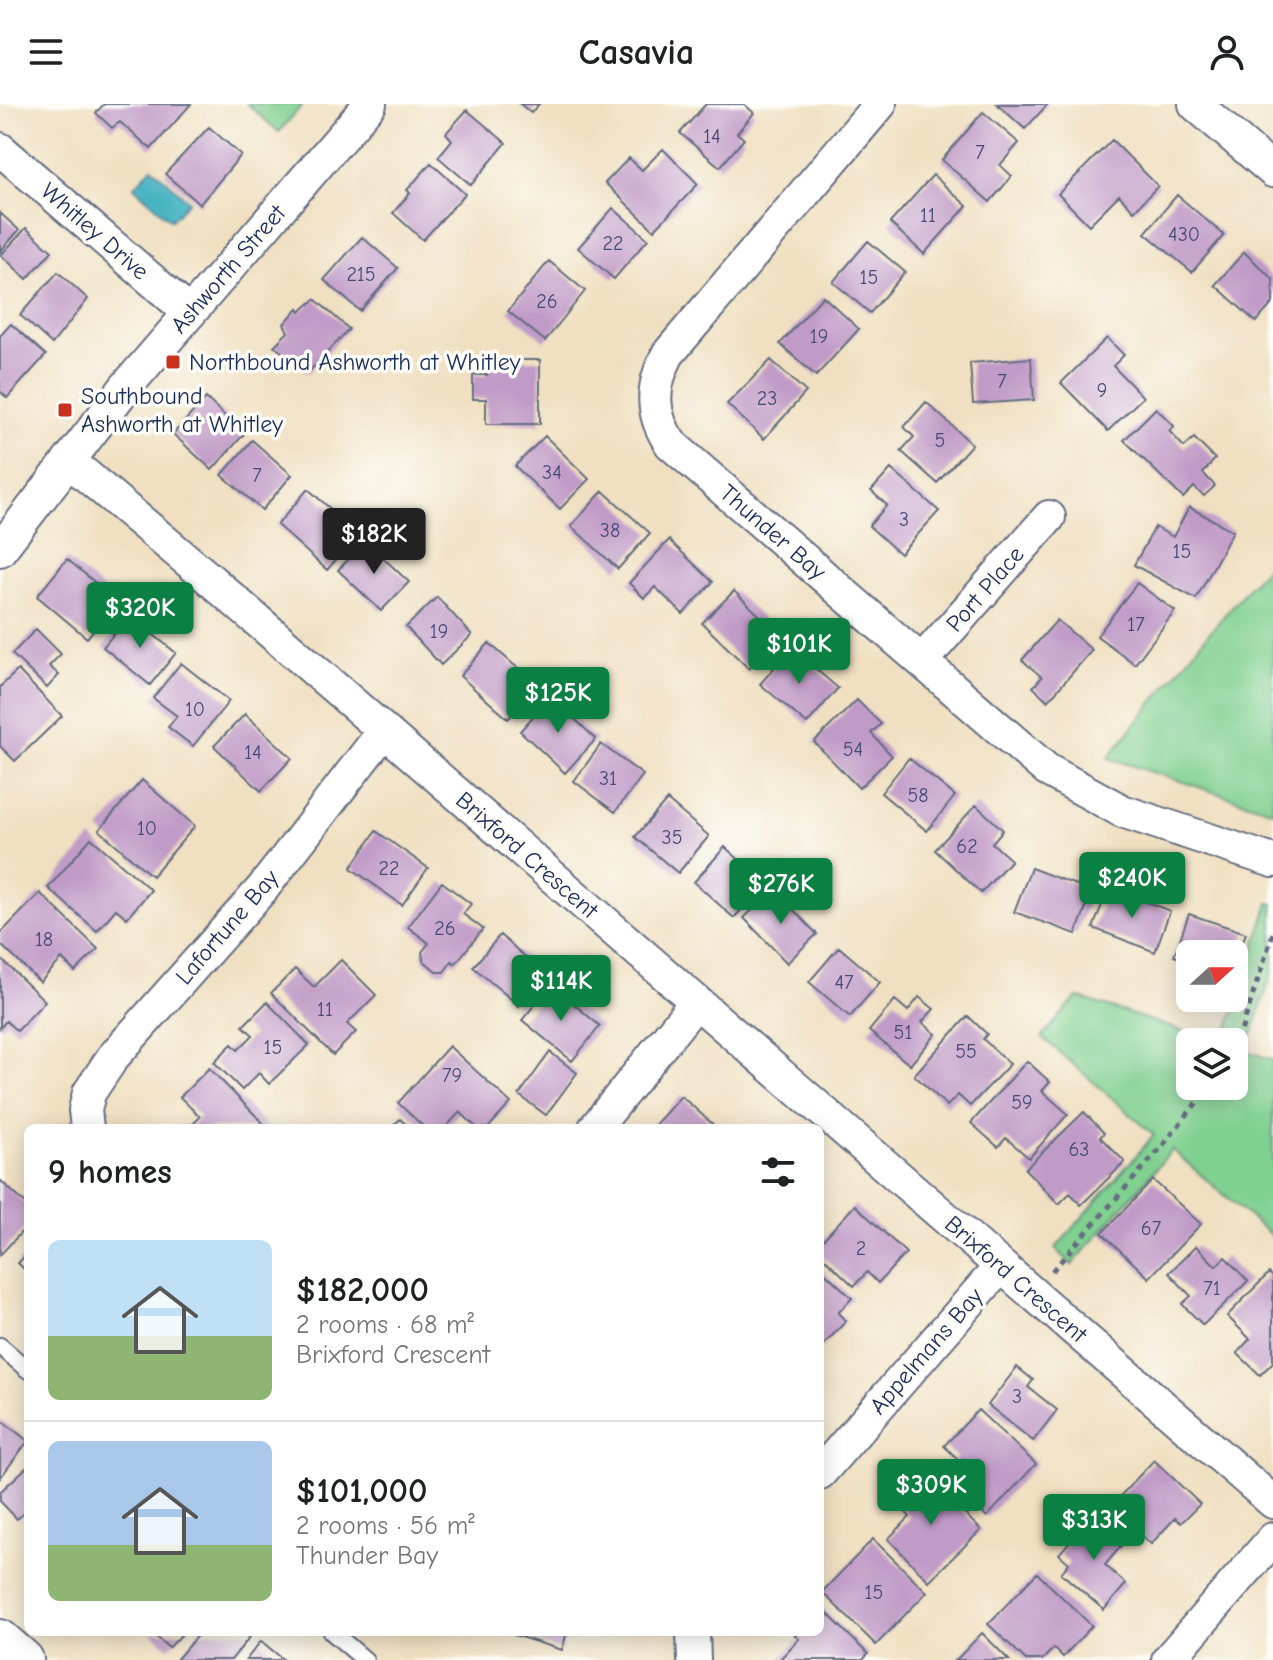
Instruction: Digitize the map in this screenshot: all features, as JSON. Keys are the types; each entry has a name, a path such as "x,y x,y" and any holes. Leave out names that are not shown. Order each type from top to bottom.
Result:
{"street":[{"name":"Ashworth Street","path":"0,550 125,388 370,104"},
{"name":"Thunder Bay","path":"880,104 668,354 659,371 653,401 663,432 671,444 1047,770 1122,811 1273,861"},
{"path":"1195,104 1273,171"},
{"name":"Whitley Drive","path":"0,149 190,313"},
{"name":"Brixford Crescent","path":"69,461 1273,1502"},
{"name":"Port Place","path":"922,661 1049,517"},
{"name":"Lafortune Bay","path":"87,1124 85,1110 89,1093 113,1057 263,888 384,731"},
{"path":"598,1124 696,1002"},
{"name":"Appelmans Bay","path":"824,1468 1001,1266"},
{"path":"1168,1660 1273,1539"},
{"path":"693,1636 694,1660"},
{"path":"0,1640 23,1660"}],"lane":[{"path":"0,1346 24,1367"},
{"path":"337,1636 365,1660"}],"path":[{"path":"1242,1028 1273,933"},
{"path":"1032,1293 1159,1150 1199,1100"}],"green space":[{"path":"247,104 303,104 279,132"},
{"path":"1273,559 1273,811 1108,758 1209,633"},
{"path":"1269,903 1273,904 1273,969 1248,1048 1248,1028 1229,1028 1234,1012 1248,1012 1248,968"},
{"path":"1077,997 1176,1029 1176,1100 1248,1100 1248,1051 1273,1060 1273,1237 1172,1150 1072,1265 1055,1249 1154,1135 1042,1037"}],"water":[{"path":"152,167 189,201 171,220 134,187"}],"building":[{"path":"104,104 191,104 151,149 120,122 112,128 96,113"},
{"path":"520,104 539,104 531,113"},
{"path":"706,104 744,104 754,113 737,133 744,139 720,167 680,133"},
{"path":"997,104 1048,104 1025,129"},
{"path":"467,110 506,143 471,185 438,157 452,140 446,133"},
{"path":"983,112 1019,143 1000,165 1012,176 990,202 942,160"},
{"path":"209,127 241,155 200,204 165,174"},
{"path":"1112,140 1158,186 1134,211 1119,195 1089,225 1058,194"},
{"path":"663,149 698,184 654,230 605,183 629,158 642,170"},
{"path":"431,163 465,194 423,240 393,213 410,193 407,190"},
{"path":"933,175 967,206 924,254 890,223"},
{"path":"1177,195 1224,235 1192,272 1145,233"},
{"path":"613,208 648,239 614,279 578,248"},
{"path":"0,213 19,230 0,252"},
{"path":"26,228 52,251 27,279 1,255"},
{"path":"362,237 398,268 360,311 324,280"},
{"path":"868,241 905,272 870,313 833,282"},
{"path":"1244,252 1273,279 1273,303 1256,322 1215,285"},
{"path":"549,261 585,291 545,341 508,311"},
{"path":"58,272 88,299 52,344 20,315"},
{"path":"823,296 859,329 816,376 780,344"},
{"path":"315,299 349,329 308,373 274,346 288,332 284,324 298,308 300,312"},
{"path":"11,324 46,355 7,398 0,391 0,336"},
{"path":"1107,338 1124,355 1113,366 1143,397 1108,431 1061,383"},
{"path":"1031,358 1034,400 973,404 970,363"},
{"path":"487,360 540,360 540,424 486,424 486,399 473,399 473,375 487,375"},
{"path":"771,360 806,392 764,439 727,404"},
{"path":"206,398 244,434 212,470 173,434"},
{"path":"926,402 972,444 937,483 901,451 914,437 904,427"},
{"path":"1156,408 1174,426 1169,431 1184,447 1194,438 1215,459 1203,473 1215,486 1204,496 1194,487 1183,498 1124,440"},
{"path":"545,436 589,479 560,509 515,466"},
{"path":"252,440 292,475 262,510 222,475"},
{"path":"891,469 939,511 900,554 869,526 887,505 871,491"},
{"path":"308,489 359,534 327,570 277,525"},
{"path":"603,491 650,533 618,569 571,526"},
{"path":"1189,507 1233,531 1196,599 1134,565 1155,527 1173,537"},
{"path":"669,540 713,582 683,614 655,587 644,598 629,583"},
{"path":"366,542 409,582 381,611 338,570"},
{"path":"67,559 117,601 87,638 37,596"},
{"path":"1137,583 1175,611 1135,664 1097,636"},
{"path":"734,591 781,636 749,669 702,623"},
{"path":"437,597 472,635 441,665 406,627"},
{"path":"129,615 176,653 150,685 103,647"},
{"path":"1057,620 1092,650 1048,701 1033,687 1042,677 1022,660"},
{"path":"36,629 61,654 49,666 59,675 47,688 12,654"},
{"path":"489,643 538,686 508,719 460,676"},
{"path":"791,648 838,688 807,724 760,684"},
{"path":"181,663 229,701 193,746 168,727 177,716 153,698"},
{"path":"18,670 62,716 15,761 0,746 0,687"},
{"path":"551,697 596,739 565,773 520,731"},
{"path":"857,700 881,724 871,733 892,756 859,788 814,742"},
{"path":"245,714 292,758 261,791 214,746"},
{"path":"601,744 643,775 615,812 574,781"},
{"path":"909,758 955,796 927,831 881,793"},
{"path":"142,780 195,826 152,876 99,830"},
{"path":"667,800 709,836 678,873 635,837"},
{"path":"976,805 1003,830 992,843 1011,860 981,893 935,850"},
{"path":"376,831 428,868 402,905 351,868"},
{"path":"91,838 151,890 127,918 116,909 97,931 48,888"},
{"path":"725,847 765,883 734,918 694,882"},
{"path":"1031,868 1092,891 1076,934 1014,912"},
{"path":"442,882 471,904 463,914 483,929 455,964 452,961 444,972 437,972 423,960 422,952 429,943 408,927"},
{"path":"1109,887 1170,911 1155,952 1093,928"},
{"path":"774,890 817,934 787,963 744,918"},
{"path":"40,893 98,949 75,972 62,959 40,982 0,944 0,934"},
{"path":"1189,914 1246,933 1243,940 1180,940"},
{"path":"500,935 546,975 519,1006 473,967"},
{"path":"839,947 880,982 850,1017 809,982"},
{"path":"0,958 45,1001 17,1031 6,1021 0,1028"},
{"path":"341,960 376,995 347,1024 356,1032 333,1055 271,993 295,969 314,987"},
{"path":"551,985 600,1026 572,1061 522,1020"},
{"path":"919,997 934,1009 922,1022 936,1034 910,1065 869,1031 895,1000 908,1011"},
{"path":"267,1002 309,1045 269,1084 259,1073 242,1090 214,1062 232,1044 238,1050 253,1035 243,1026"},
{"path":"968,1016 987,1034 983,1039 1010,1064 970,1106 958,1095 947,1106 914,1075"},
{"path":"449,1046 511,1103 492,1124 473,1124 460,1112 449,1124 421,1124 398,1103"},
{"path":"550,1052 577,1073 546,1115 519,1095"},
{"path":"1027,1061 1050,1082 1042,1091 1068,1114 1029,1158 1006,1138 998,1147 971,1123"},
{"path":"209,1068 264,1124 193,1124 200,1117 180,1097"},
{"path":"681,1096 712,1124 656,1124"},
{"path":"1084,1112 1104,1133 1100,1137 1125,1162 1081,1205 1070,1193 1059,1204 1025,1169"},
{"path":"0,1180 24,1202 24,1229 0,1255"},
{"path":"1153,1180 1201,1224 1149,1278 1102,1233"},
{"path":"855,1205 906,1253 878,1283 867,1272 854,1286 824,1258 824,1239"},
{"path":"1196,1246 1216,1266 1225,1257 1248,1281 1203,1325 1182,1304 1191,1296 1169,1273"},
{"path":"824,1272 852,1298 838,1313 846,1321 824,1345"},
{"path":"1269,1273 1273,1277 1273,1362 1260,1375 1237,1353 1250,1339 1227,1316"},
{"path":"1017,1367 1033,1380 1028,1387 1057,1410 1033,1441 988,1405"},
{"path":"978,1410 1036,1464 987,1517 942,1475 957,1458 944,1446"},
{"path":"0,1419 24,1438 24,1446 0,1478"},
{"path":"1154,1460 1200,1504 1181,1523 1175,1518 1151,1544 1111,1506"},
{"path":"24,1470 24,1513 17,1519 0,1501 0,1492"},
{"path":"923,1472 981,1530 929,1581 888,1539 910,1517 895,1500"},
{"path":"1094,1514 1125,1541 1105,1565 1126,1584 1104,1610 1061,1573 1069,1563 1059,1554"},
{"path":"873,1539 927,1592 876,1645 824,1594 824,1590"},
{"path":"1037,1573 1092,1626 1063,1657 1054,1648 1042,1660 1026,1660 988,1624"},
{"path":"824,1610 868,1654 863,1660 779,1660 799,1639 796,1636 824,1636"},
{"path":"982,1633 1009,1660 956,1660"},
{"path":"156,1636 180,1636 169,1648"},
{"path":"197,1636 250,1637 231,1660 176,1660"},
{"path":"517,1636 566,1636 562,1650"},
{"path":"261,1641 284,1660 246,1660"}],"place":[{"name":"Northbound Ashworth at Whitley","path":"173,362"},
{"name":"Southbound Ashworth at Whitley","path":"65,410"}]}
